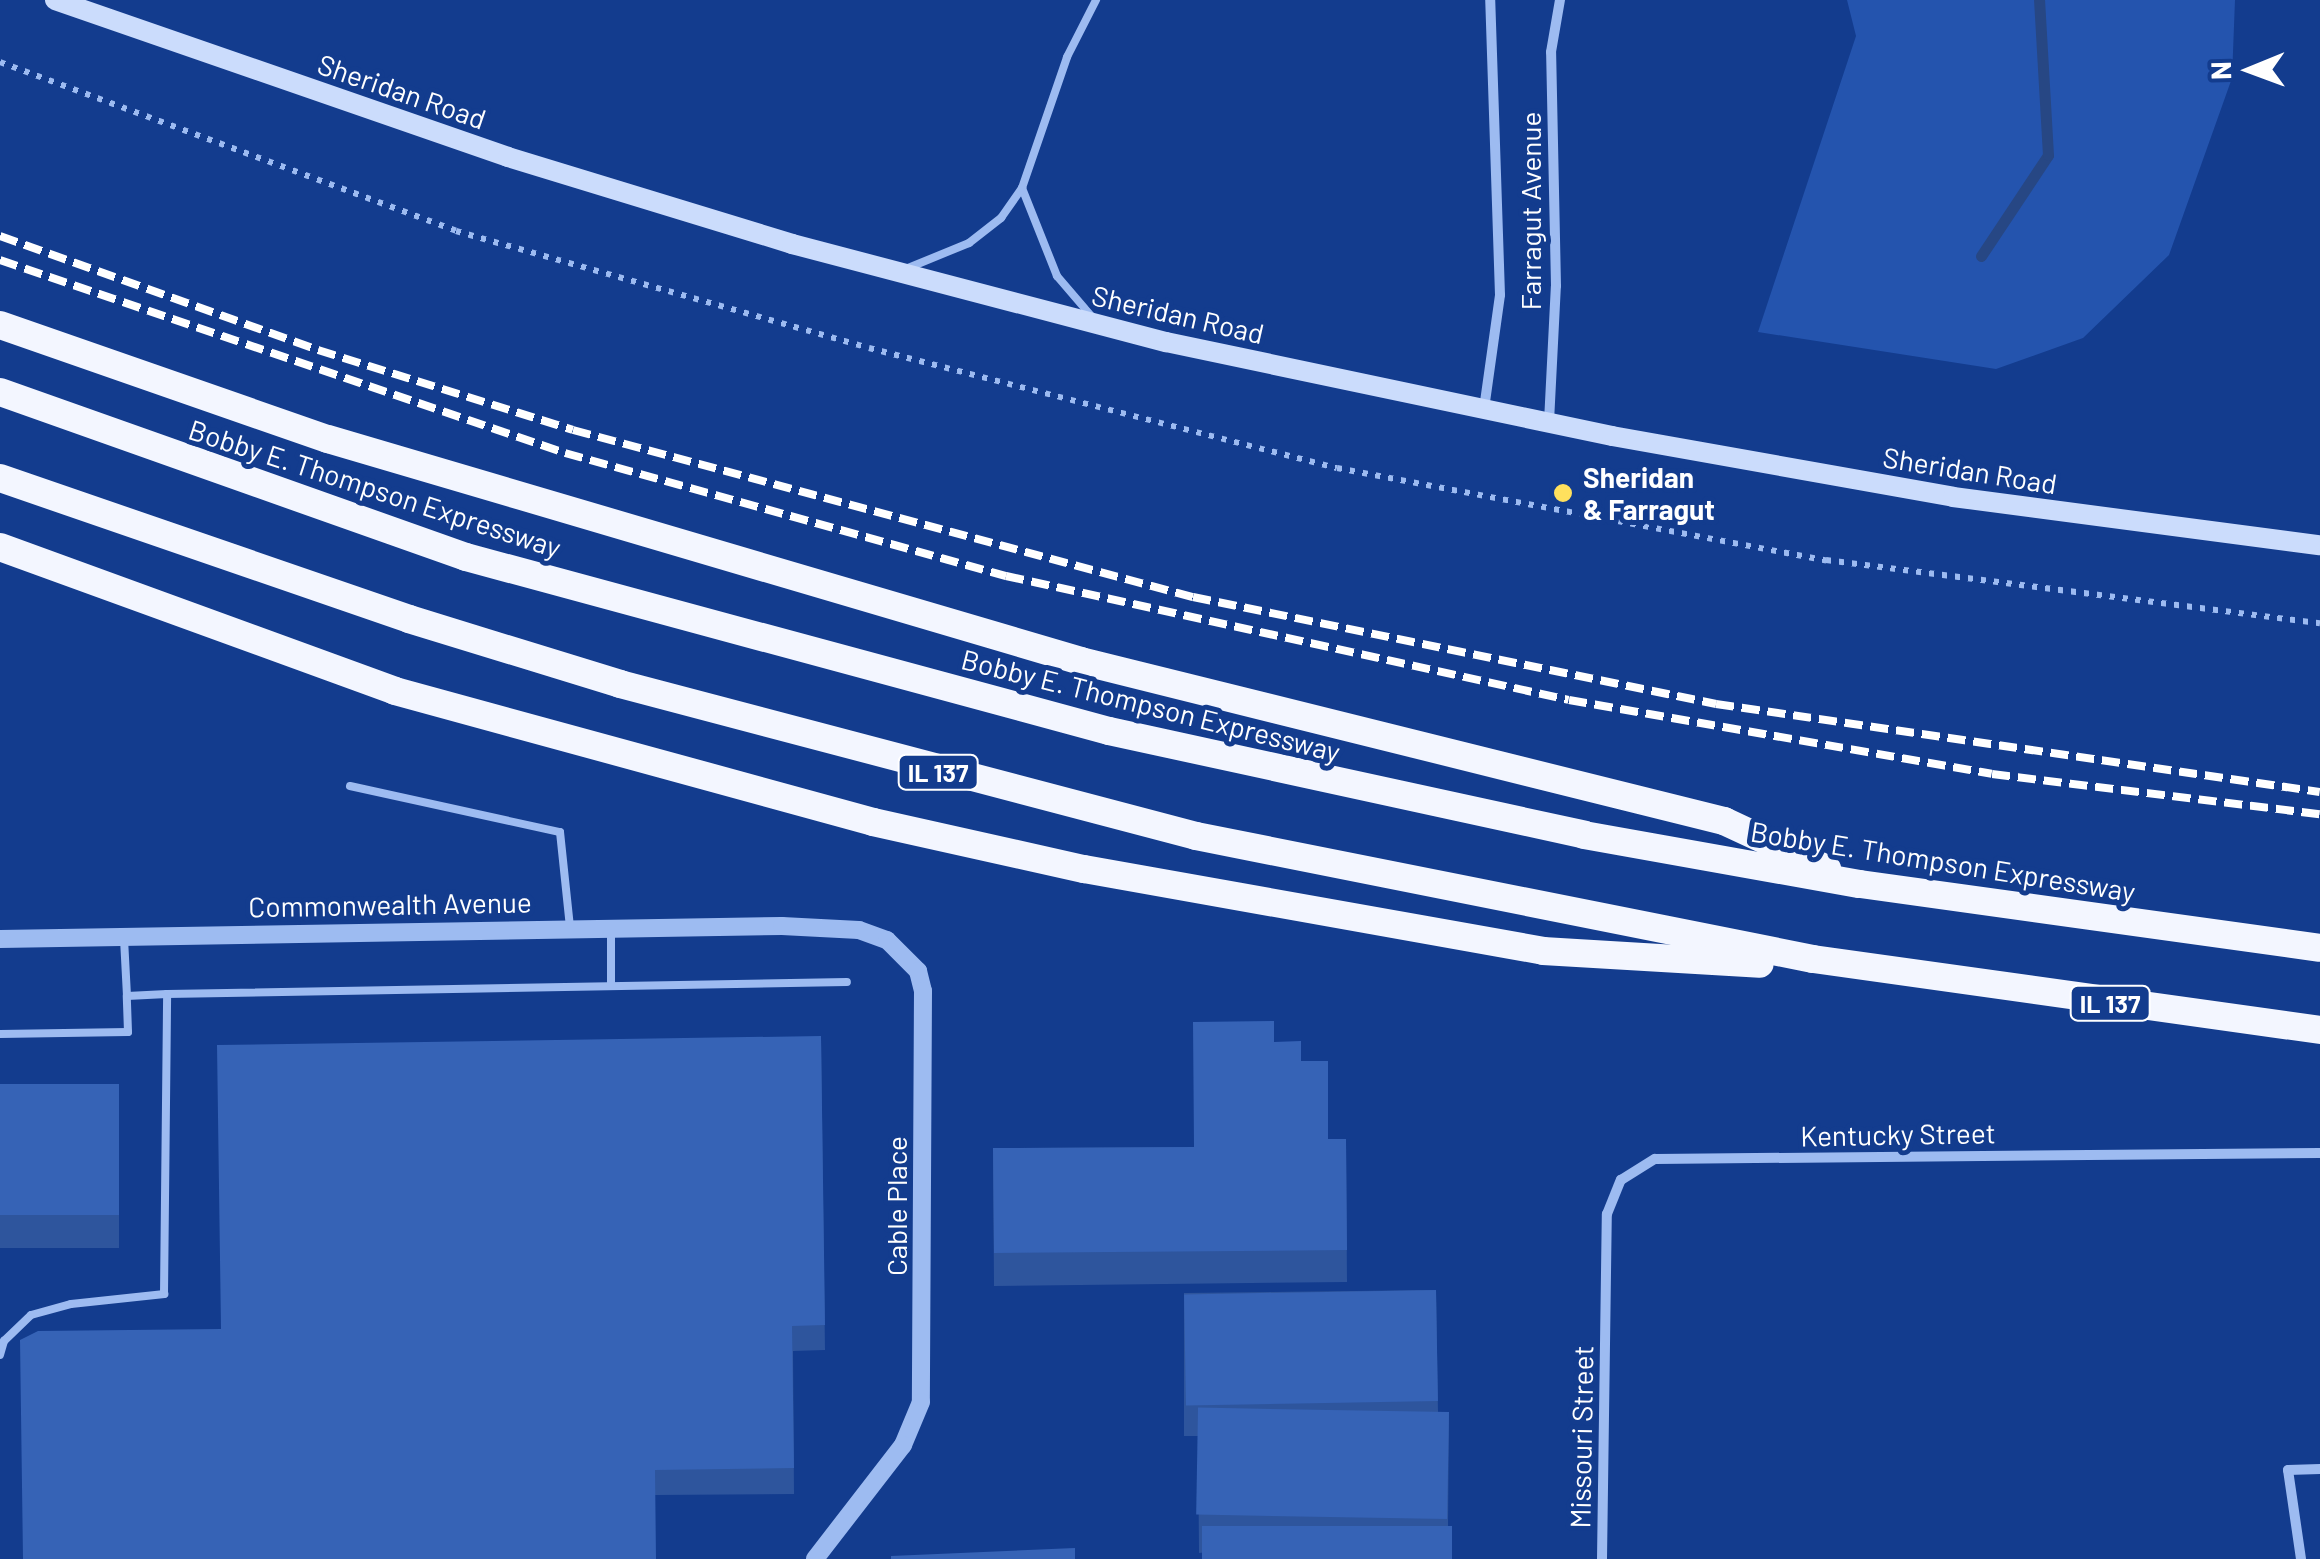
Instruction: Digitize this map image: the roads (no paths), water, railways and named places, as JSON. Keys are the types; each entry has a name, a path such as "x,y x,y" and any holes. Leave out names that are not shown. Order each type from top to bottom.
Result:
{"highway":[{"path":"0,324 328,439 1082,661 1724,821 1860,884"},
{"name":"Bobby E. Thompson Expressway","path":"0,392 466,558 816,656 1313,779 1860,884 2320,948"},
{"name":"IL 137","path":"0,478 409,619 958,777 1410,882 1901,972 2320,1030"},
{"path":"0,547 395,690 908,830 1543,951 1901,972"}],"main road":[{"name":"Sheridan Road","path":"55,0 508,156 897,271 1099,325 1548,422 1953,497 2320,546"}],"street":[{"name":"Farragut Avenue","path":"1484,409 1500,295 1490,0"},
{"name":"Farragut Avenue","path":"1548,422 1556,286 1551,52 1560,0"},
{"name":"Commonwealth Avenue","path":"0,939 782,926"},
{"name":"Cable Place","path":"782,926 859,930 886,940 918,971 923,991 921,1402 903,1445 814,1559"},
{"name":"Kentucky Street","path":"1606,1316 1607,1214 1621,1180 1655,1160 2320,1153"},
{"name":"Missouri Street","path":"1602,1559 1606,1316"},
{"path":"2301,1559 2288,1470 2320,1469"}],"lane":[{"path":"897,271 969,242 1001,218 1022,188 1067,57 1096,0"},
{"path":"1022,188 1057,276 1099,325"},
{"path":"350,786 560,832 570,928"},
{"path":"611,926 612,986"},
{"path":"0,1034 128,1032 124,936"},
{"path":"127,996 846,982"},
{"path":"0,1356 4,1341 31,1315 71,1304 164,1294 168,994"}],"waterway":[{"path":"1981,256 2048,155 2039,0"}],"railway":[{"path":"0,236 318,350 573,430 1193,597 1716,704 2320,792"},
{"path":"0,260 565,453 1006,576 1569,700 1992,774 2320,814"}],"place":[{"name":"Sheridan & Farragut","path":"1563,493"}]}
